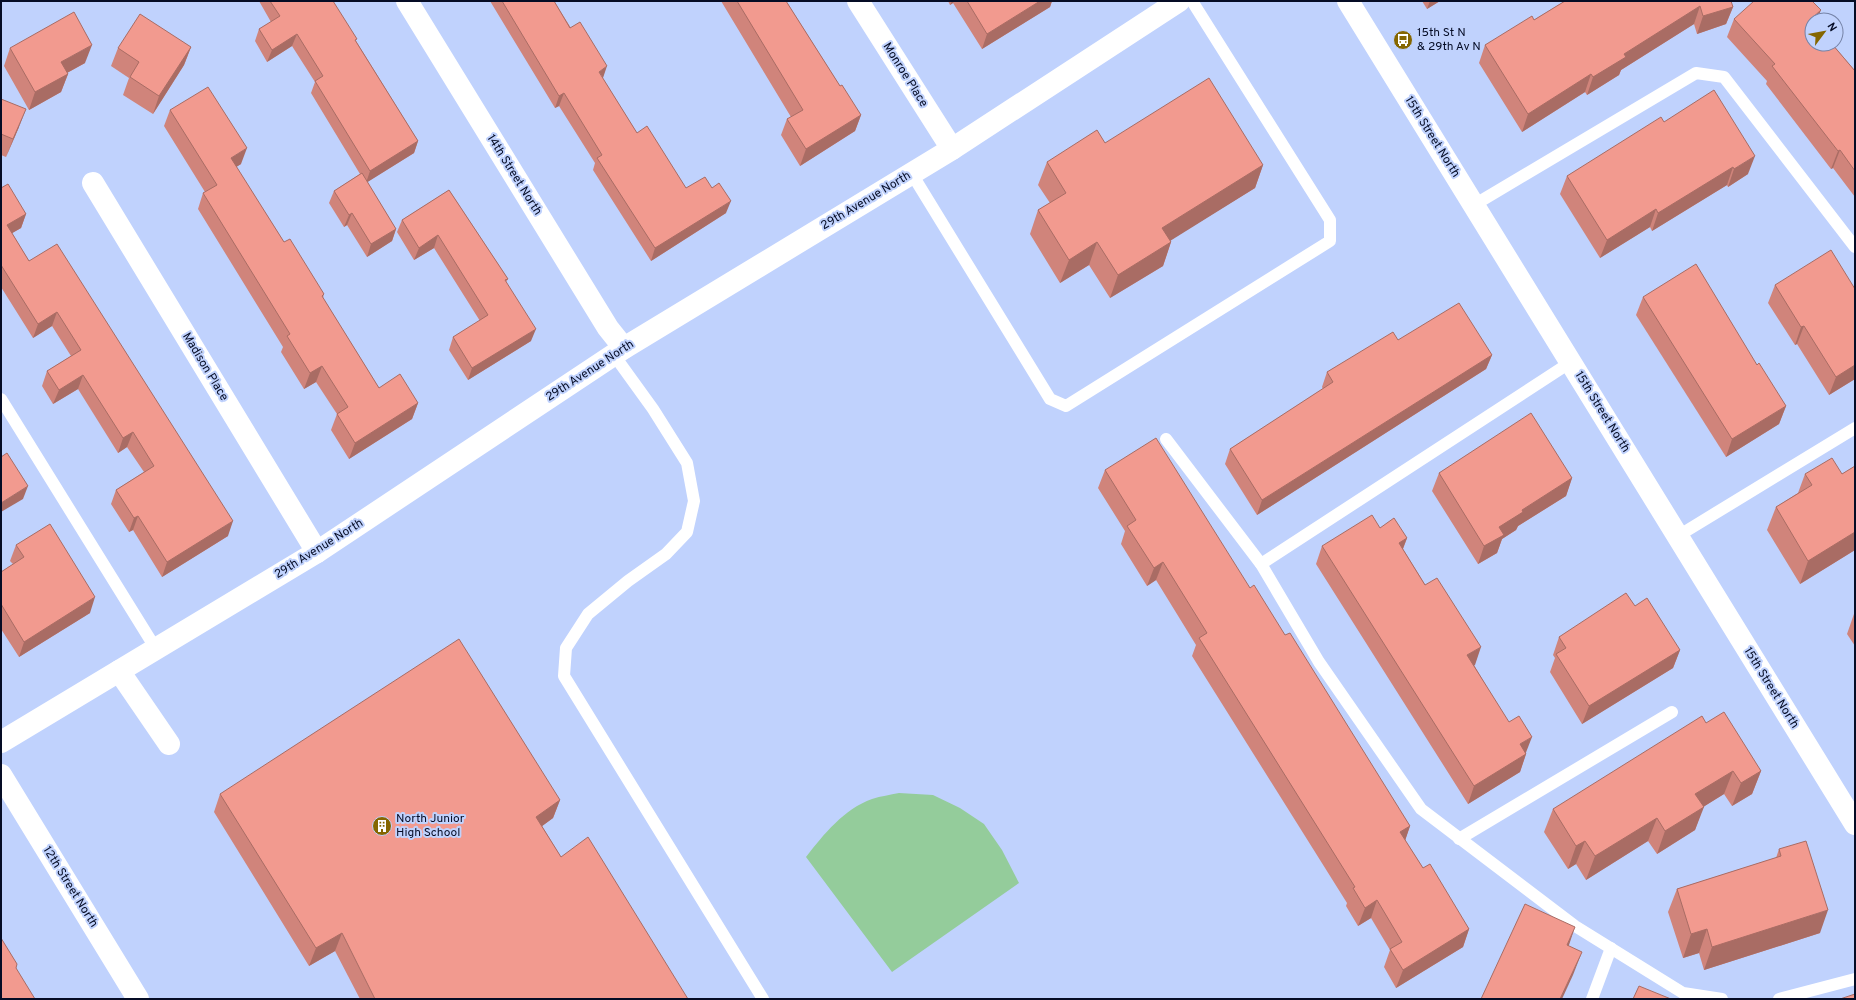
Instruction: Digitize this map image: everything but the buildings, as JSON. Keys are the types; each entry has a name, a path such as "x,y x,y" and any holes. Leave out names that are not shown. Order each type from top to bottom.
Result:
{"street":[{"name":"14th Street North","path":"407,1 608,328 619,351"},
{"name":"Monroe Place","path":"858,1 952,149"},
{"name":"29th Avenue North","path":"1,742 318,552 619,351 952,149 1179,1"},
{"name":"15th Street North","path":"1348,1 1855,824"},
{"name":"Madison Place","path":"93,183 318,552"},
{"path":"119,671 169,744"},
{"name":"12th Street North","path":"1,775 138,999"}],"lane":[{"path":"912,174 1050,400 1066,406 1330,241 1330,220 1192,1"},
{"path":"1474,205 1696,73 1724,77 1855,247"},
{"path":"619,351 687,463 694,500 687,532 666,554 628,581 588,614 566,648 564,676 763,999"},
{"path":"1261,564 1571,362"},
{"path":"1,399 156,649"},
{"path":"1678,536 1855,428"},
{"path":"1166,439 1261,564 1319,662 1420,809 1575,926 1683,993 1722,999"},
{"path":"1459,838 1672,712"},
{"path":"1592,999 1611,948"},
{"path":"1779,999 1855,978"}],"green space":[{"path":"899,793 933,795 960,808 984,824 1002,850 1019,883 892,972 806,857 827,831 852,809 872,799"}],"place":[{"name":"15th St N & 29th Av N","path":"1403,40"},
{"name":"North Junior High School","path":"382,826"}]}
